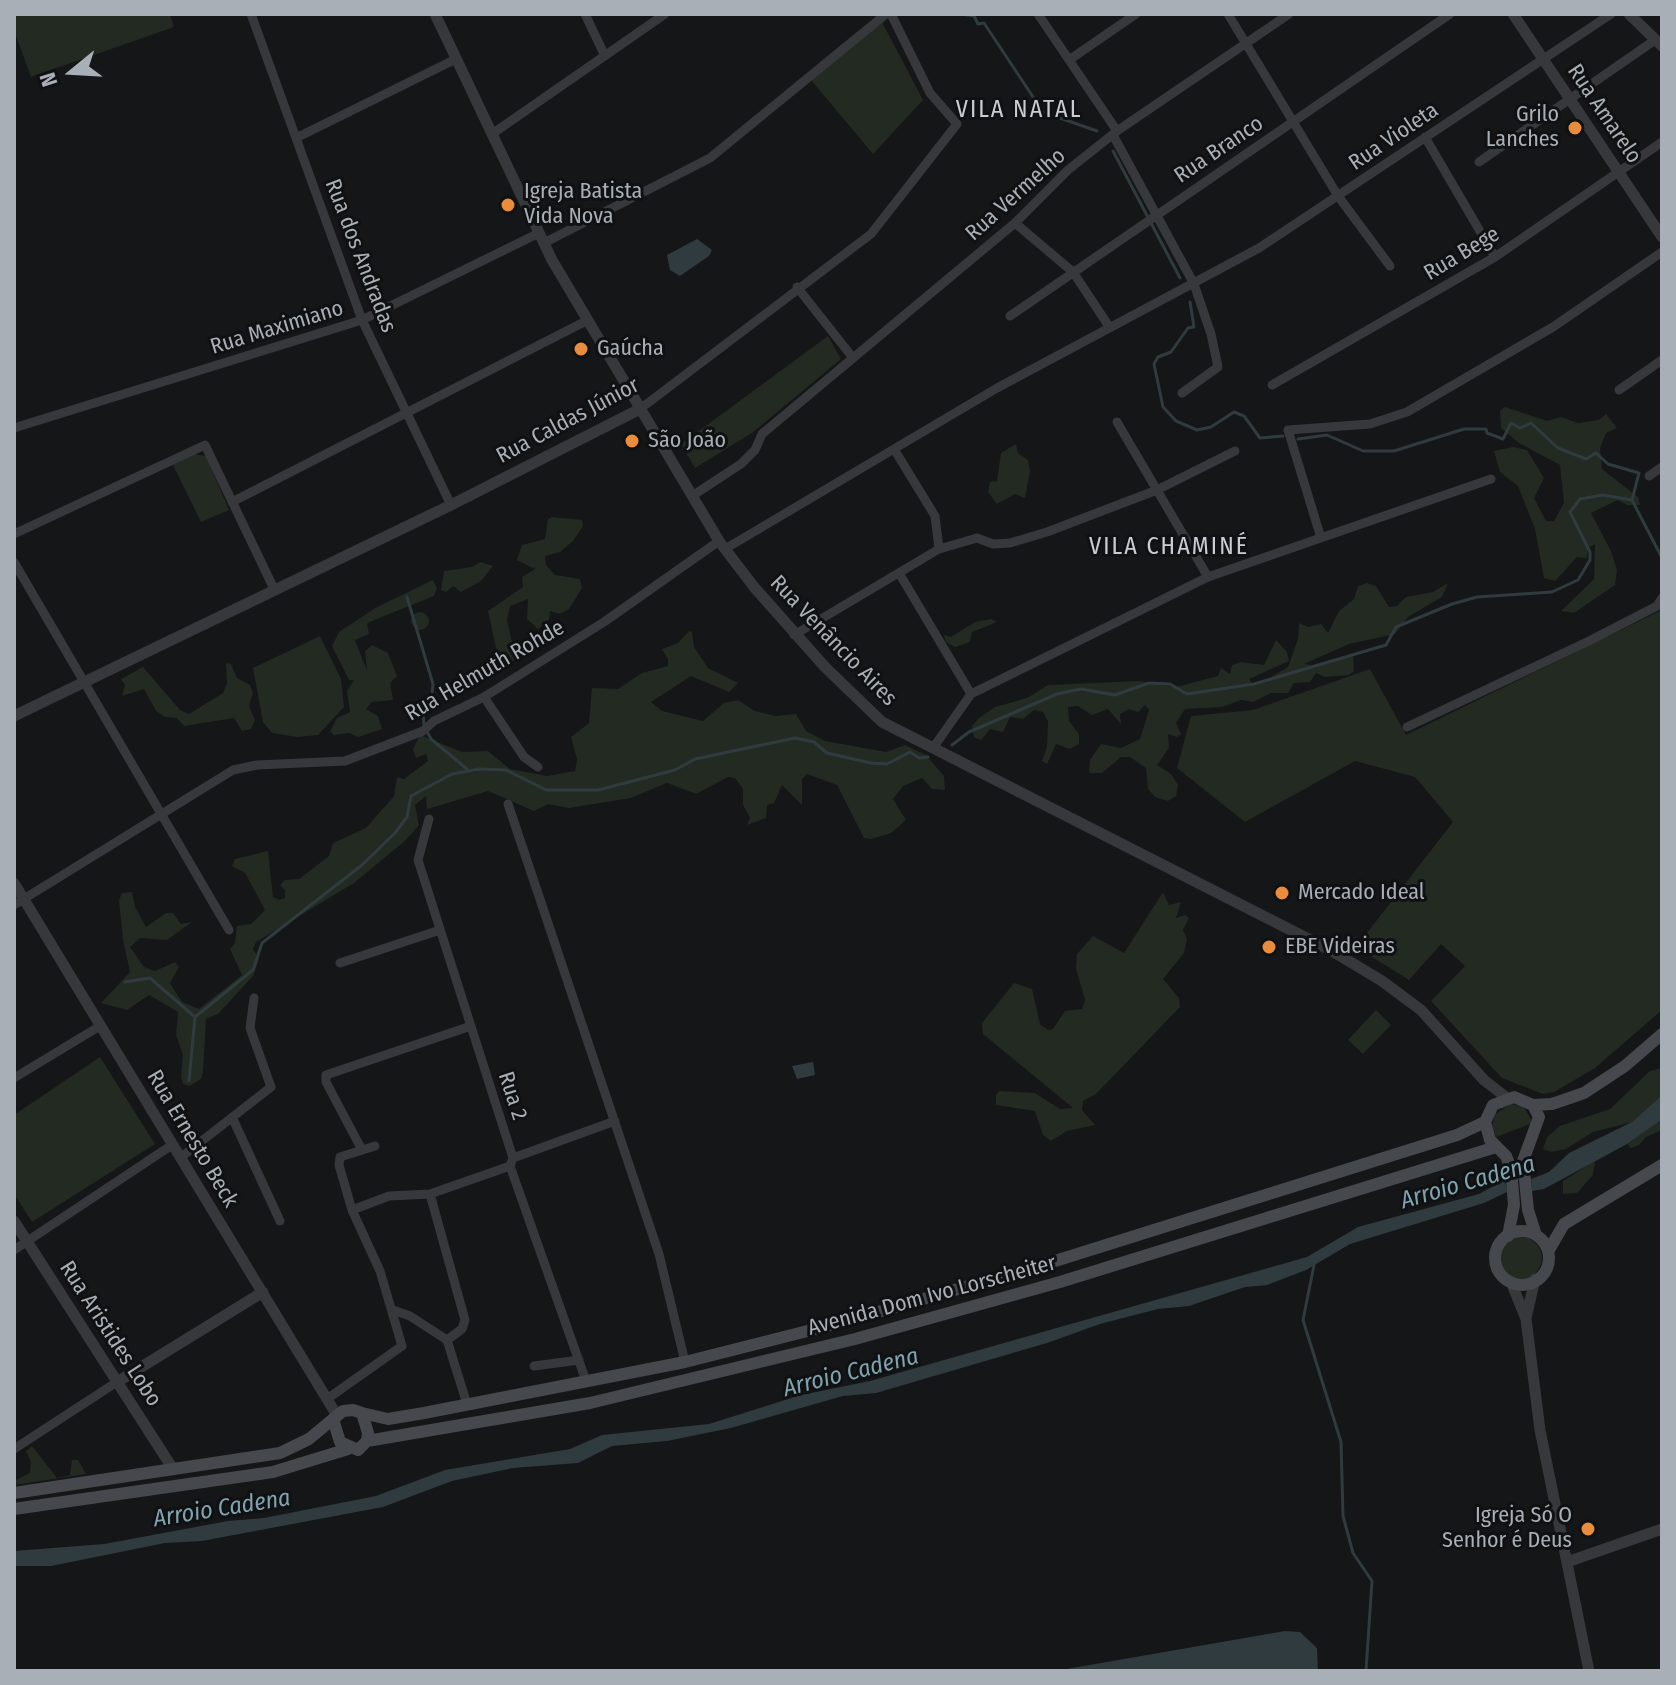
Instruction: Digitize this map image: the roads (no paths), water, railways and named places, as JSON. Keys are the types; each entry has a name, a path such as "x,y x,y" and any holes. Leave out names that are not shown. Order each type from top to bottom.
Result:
{"main road":[{"path":"1533,1105 1552,1104 1584,1093 1625,1066 1662,1034"},
{"path":"1517,1168 1490,1140 1487,1116 1507,1098 1521,1098 1533,1105 1539,1117 1517,1168 1520,1204 1536,1235 1549,1250"},
{"name":"Avenida Dom Ivo Lorscheiter","path":"334,1417 362,1413 388,1419 685,1362 847,1321 1055,1261 1457,1135 1487,1116"},
{"path":"1499,1149 1529,1144"},
{"name":"Avenida Dom Ivo Lorscheiter","path":"14,1509 273,1472 348,1449 358,1450 367,1441 590,1403 855,1339 1060,1282 1499,1149"},
{"path":"1520,1204 1508,1236 1497,1247 1493,1261 1499,1274 1511,1282 1535,1279 1549,1261 1549,1250 1564,1224 1662,1165"},
{"path":"1508,1236 1522,1232 1536,1235"},
{"path":"362,1413 367,1441"},
{"path":"14,1493 280,1453 309,1439 334,1417 340,1442 348,1449"}],"street":[{"name":"Rua dos Andradas","path":"251,14 362,320 451,505"},
{"name":"Rua Venâncio Aires","path":"435,14 542,238 588,320 722,545 794,635 882,722 1341,956 1411,1000 1453,1042 1484,1080 1507,1098"},
{"path":"585,14 605,56"},
{"path":"492,134 665,14"},
{"name":"Rua Maximiano","path":"14,428 362,320 542,238 710,158 889,14"},
{"name":"Rua Caldas Júnior","path":"14,716 451,505 640,409 797,287 871,234 957,124 930,93 889,14"},
{"path":"1038,14 1115,133 1194,284 1218,367 1182,393"},
{"path":"1069,60 1136,14"},
{"path":"1228,14 1338,196 1390,266"},
{"name":"Rua Vermelho","path":"692,496 741,464 755,450 762,434 1015,223 1068,170 1115,133 1289,14"},
{"name":"Rua Branco","path":"1010,316 1450,14"},
{"name":"Rua Amarelo","path":"1513,14 1662,237"},
{"name":"Rua Violeta","path":"1110,328 1259,248 1611,14"},
{"path":"1479,162 1659,43 1629,14"},
{"path":"296,138 456,59"},
{"path":"1425,137 1495,257"},
{"name":"Rua Bege","path":"1272,385 1495,257 1662,142"},
{"path":"1015,223 1073,272 1110,328"},
{"path":"1321,538 1288,430 1370,424 1407,412 1553,327 1662,252"},
{"path":"797,287 853,358"},
{"path":"232,502 588,320"},
{"name":"Rua Helmuth Rohde","path":"19,902 233,770 257,765 345,761 426,728 484,697 722,545 997,388 1110,328"},
{"path":"1619,390 1662,360"},
{"path":"1117,422 1208,577"},
{"path":"14,534 205,445 275,591"},
{"path":"894,449 935,516 939,549"},
{"path":"794,635 939,549 977,538 993,544 1010,543 1047,532 1157,490 1235,451"},
{"path":"1649,476 1662,467"},
{"path":"933,748 971,694 1208,577 1491,479"},
{"path":"14,562 229,930"},
{"path":"899,573 971,694"},
{"path":"1407,727 1589,641 1657,606 1662,598"},
{"path":"484,697 524,757 538,767"},
{"path":"508,804 659,1254 685,1362"},
{"name":"Rua 2","path":"429,819 418,860 512,1162 586,1381"},
{"name":"Rua Ernesto Beck","path":"14,883 19,902 100,1026 263,1292 327,1399 334,1417"},
{"path":"340,963 440,930"},
{"path":"180,1158 271,1087 250,1028 254,998"},
{"path":"14,1078 100,1026"},
{"path":"362,1150 326,1082 326,1075 471,1026"},
{"name":"Rua Venâncio Aires","path":"1484,1080 1487,1116"},
{"path":"232,1117 280,1221"},
{"path":"352,1210 389,1196 430,1194 615,1121"},
{"path":"14,1250 172,1145"},
{"path":"327,1399 402,1346 380,1271 352,1210 339,1160 375,1146"},
{"path":"430,1194 465,1320 462,1329 447,1340"},
{"name":"Rua Aristides Lobo","path":"14,1221 173,1469"},
{"path":"1526,1319 1535,1279"},
{"path":"1511,1282 1526,1319 1540,1430 1589,1671"},
{"path":"14,1449 263,1292"},
{"path":"393,1310 410,1316 447,1340 467,1404"},
{"path":"534,1366 579,1360"},
{"path":"1567,1562 1662,1529"}],"waterway":[{"path":"961,14 974,16 978,24 984,23 1043,112 1097,131"},
{"path":"1113,151 1180,278"},
{"path":"1190,302 1194,327 1188,328 1171,352 1158,357 1154,364 1163,407 1176,421 1197,430 1211,427 1234,412 1244,416 1260,438 1283,436"},
{"path":"1298,439 1327,435 1363,451 1394,451 1464,429 1486,429 1487,433 1503,439 1511,423 1520,428 1531,423 1558,448 1586,459 1596,453 1608,464 1639,473 1632,500 1662,558"},
{"path":"952,745 969,732 1057,694 1081,689 1115,695 1149,683 1170,684 1187,694 1254,684 1386,645 1396,627 1452,604 1477,597 1552,592 1578,580 1590,560 1590,552 1570,512 1580,499 1603,495 1632,500"},
{"path":"407,597 433,684 431,704 423,710 424,726 431,739 467,769"},
{"path":"189,1081 195,1017 253,970 262,943 362,865 395,833 407,817 411,796 452,774 479,769 506,770 546,790 598,790 675,770 695,759 795,738 814,742 827,753 871,763 887,764 910,752 919,758 928,757"},
{"path":"125,982 150,978 195,1017"},
{"path":"1314,1265 1303,1320 1341,1442 1343,1516 1353,1553 1372,1581 1366,1671"}],"place":[{"name":"Grilo Lanches","path":"1575,128"},
{"name":"Igreja Batista Vida Nova","path":"508,205"},
{"name":"Gaúcha","path":"581,349"},
{"name":"São João","path":"632,441"},
{"name":"Mercado Ideal","path":"1282,893"},
{"name":"EBE Videiras","path":"1269,947"},
{"name":"Igreja Só O Senhor é Deus","path":"1588,1529"}],"district":[{"name":"VILA NATAL","path":"1019,110"},
{"name":"VILA CHAMINÉ","path":"1169,547"}],"water label":[{"name":"Arroio Cadena","path":"1468,1183"},
{"name":"Arroio Cadena","path":"851,1373"},
{"name":"Arroio Cadena","path":"222,1509"}]}
